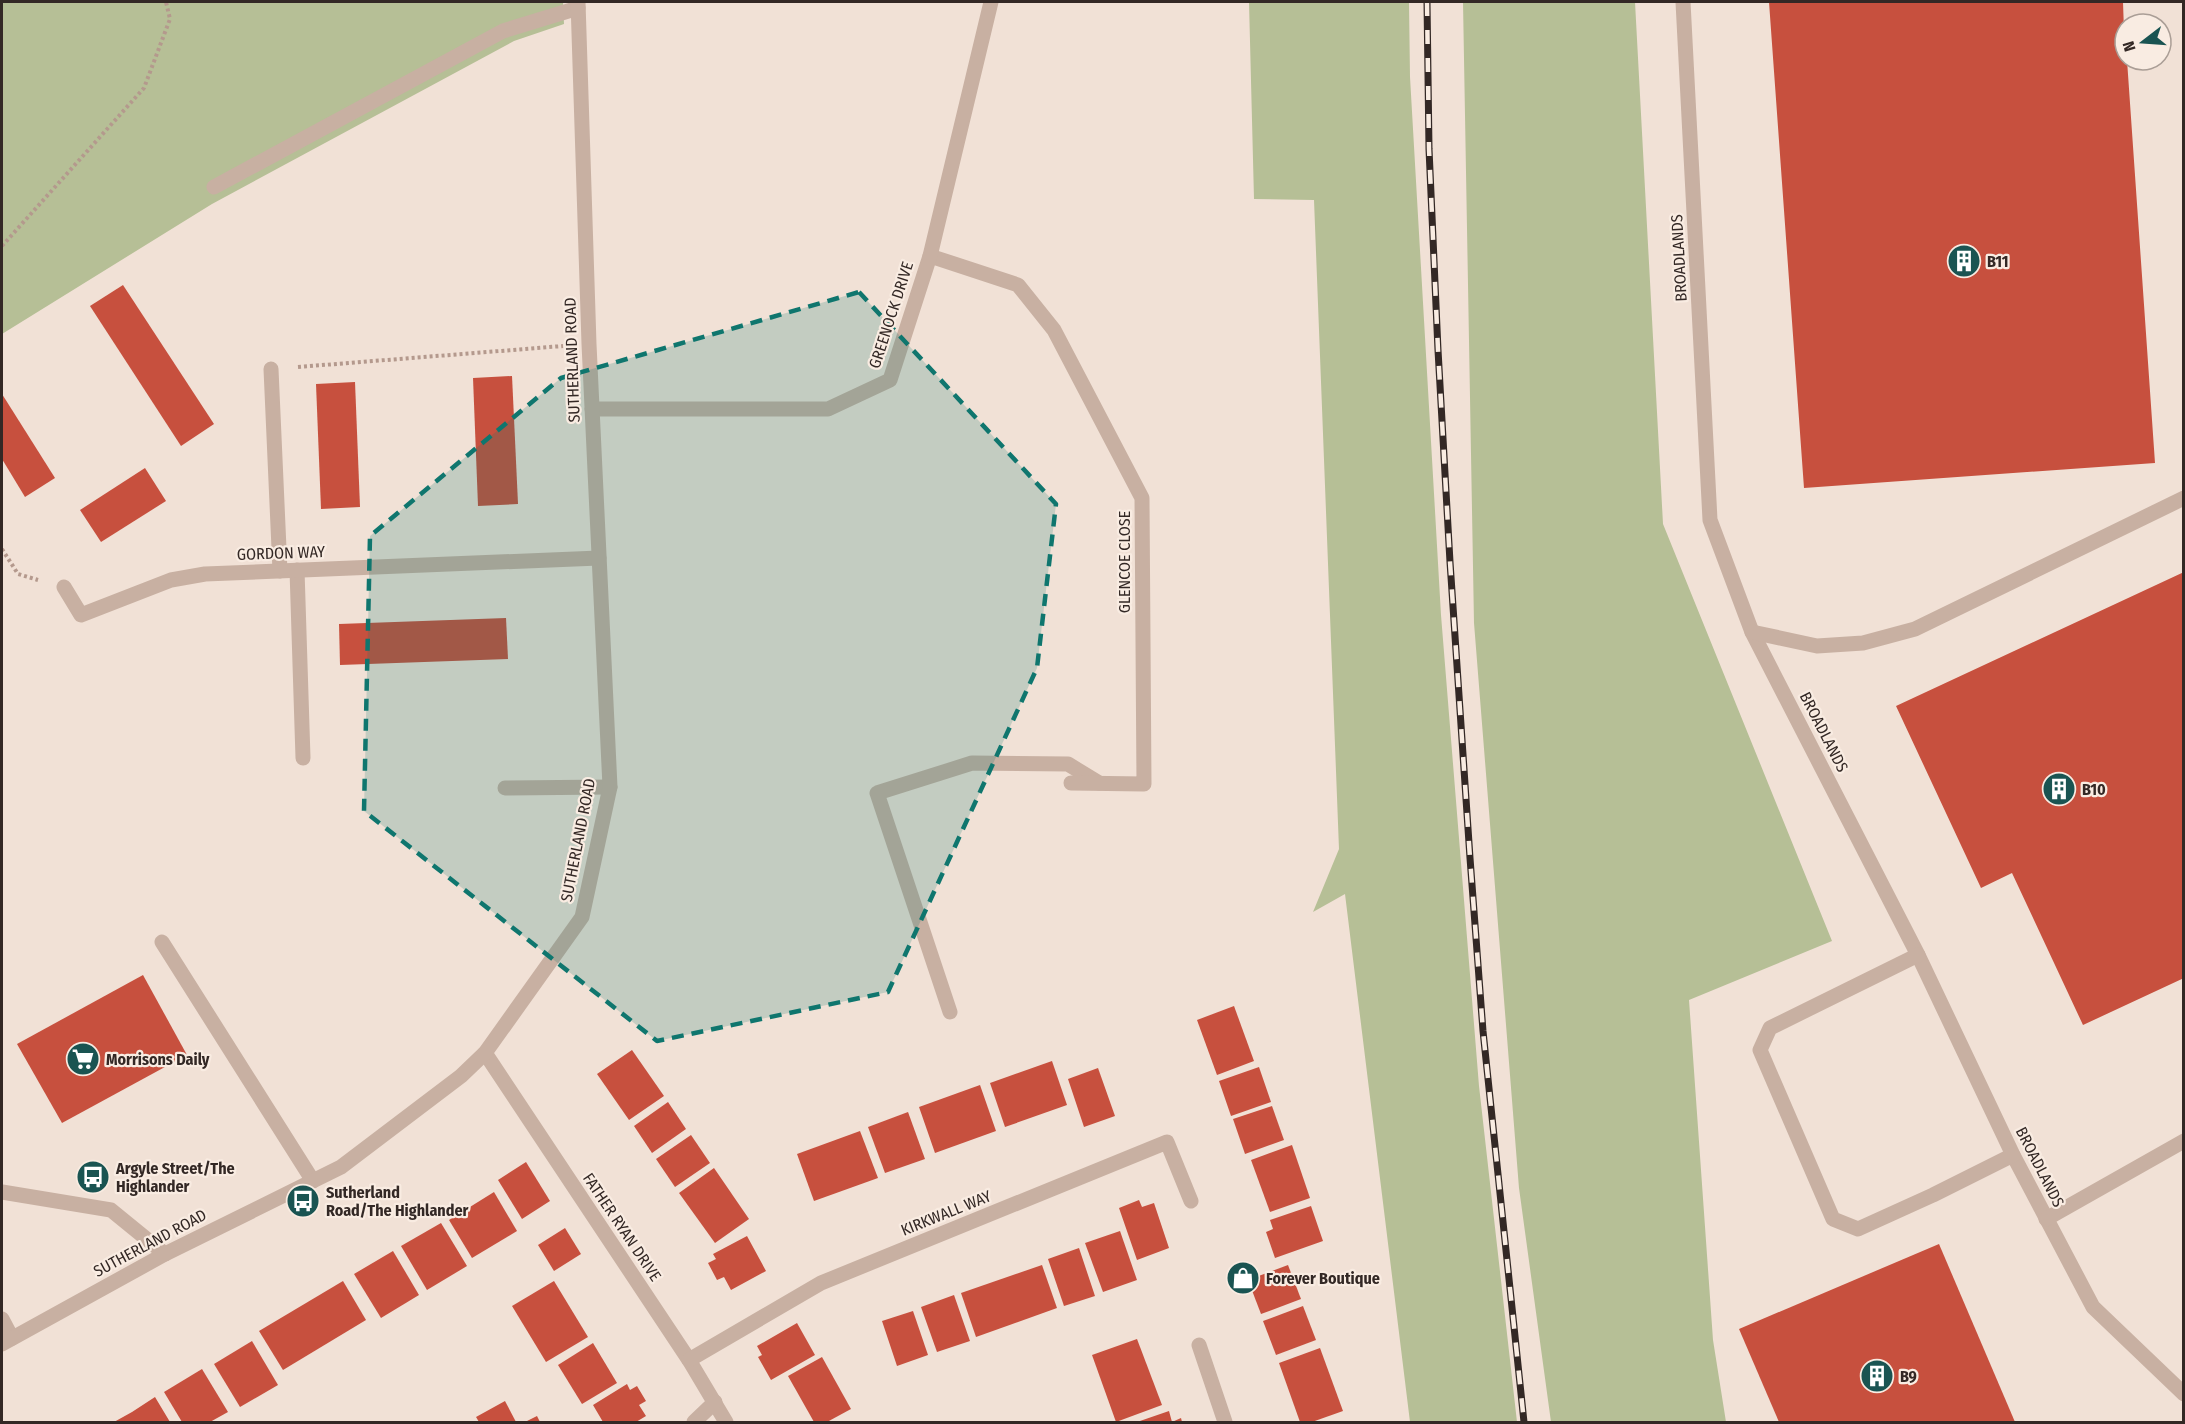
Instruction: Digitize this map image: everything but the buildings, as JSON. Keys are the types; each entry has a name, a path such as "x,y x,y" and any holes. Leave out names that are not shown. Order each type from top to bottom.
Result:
{"street":[{"name":"GREENOCK DRIVE","path":"592,409 828,409 890,380 930,256 991,2"},
{"name":"BROADLANDS","path":"1683,2 1710,520 1752,632 1918,954 2013,1155 2093,1307 2184,1394"},
{"path":"214,188 503,31 578,5"},
{"name":"SUTHERLAND ROAD","path":"7,1341 165,1254 313,1181 350,1160 461,1076 485,1053 582,917 610,787 589,344 578,5"},
{"name":"GLENCOE CLOSE","path":"930,256 1018,285 1053,330 1142,498 1144,784 1071,783"},
{"path":"271,369 280,571"},
{"path":"1752,632 1817,646 1863,644 1915,629 2184,498"},
{"name":"GORDON WAY","path":"64,587 81,615 171,580 205,574 599,558"},
{"path":"297,570 303,758"},
{"path":"950,1012 877,793 972,763 1068,764 1099,783"},
{"path":"505,789 610,787"},
{"path":"162,942 313,1181"},
{"path":"1918,954 1770,1028 1760,1050 1833,1219 1858,1229 2013,1155"},
{"name":"FATHER RYAN DRIVE","path":"485,1053 689,1360 726,1422"},
{"name":"KIRKWALL WAY","path":"689,1360 821,1283 1167,1142 1191,1201"},
{"path":"2046,1219 2184,1142"},
{"path":"2,1192 111,1210 165,1254"},
{"path":"2,1319 7,1341"},
{"path":"1199,1345 1225,1422"},
{"path":"694,1422 715,1402"}],"path":[{"path":"2,246 144,88 170,19 166,2"},
{"path":"271,369 589,344"},
{"path":"2,549 18,574 64,587"}],"highlighted area":[{"path":"859,292 1056,504 1037,668 888,992 657,1041 364,811 370,536 561,378"}],"green space":[{"path":"2,2 563,2 564,24 514,41 212,204 2,334"},
{"path":"1249,2 1409,2 1410,77 1441,615 1479,1086 1517,1422 1410,1422 1345,894 1313,912 1339,849 1314,200 1254,199"},
{"path":"1463,2 1635,2 1663,524 1832,941 1689,1000 1713,1340 1726,1422 1551,1422 1519,1188 1474,623"}],"railway":[{"path":"1427,2 1429,149 1438,350 1470,858 1483,1031 1524,1422"}],"place":[{"name":"B11","path":"1964,261"},
{"name":"B10","path":"2059,789"},
{"name":"Morrisons Daily","path":"83,1059"},
{"name":"Argyle Street/The Highlander","path":"93,1177"},
{"name":"Sutherland Road/The Highlander","path":"303,1201"},
{"name":"Forever Boutique","path":"1243,1278"},
{"name":"B9","path":"1877,1376"}]}
